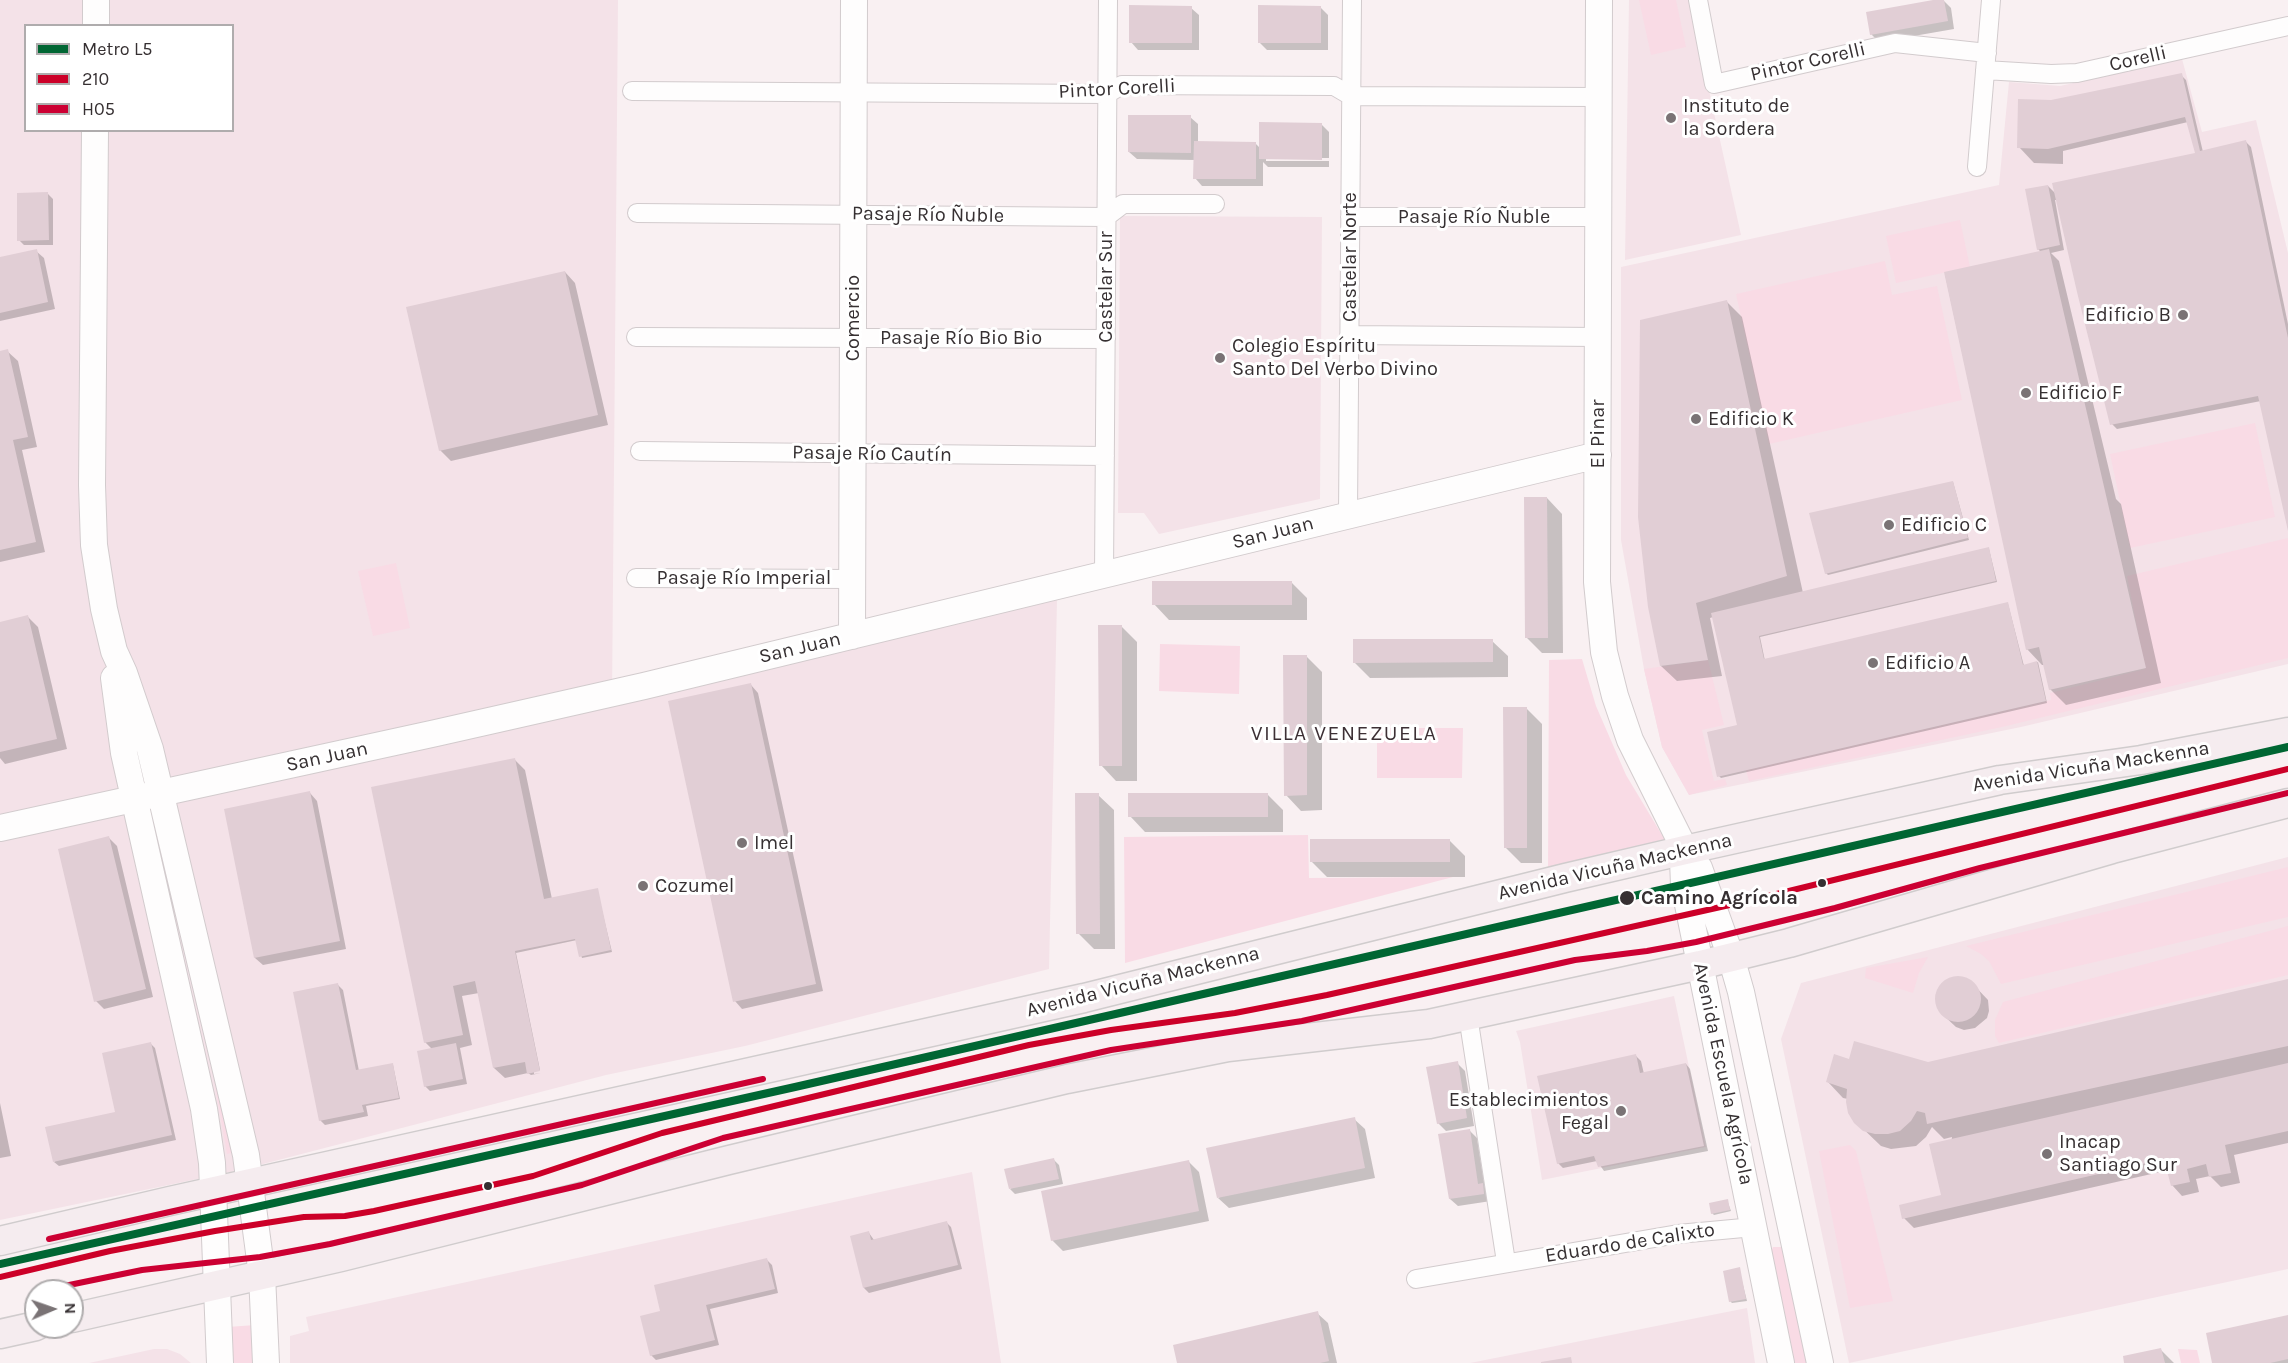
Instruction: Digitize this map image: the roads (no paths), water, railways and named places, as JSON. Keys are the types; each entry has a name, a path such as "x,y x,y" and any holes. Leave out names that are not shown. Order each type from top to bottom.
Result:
{"main road":[{"name":"Avenida Vicuña Mackenna","path":"0,1241 213,1191 1084,998 1685,850 2000,780 2152,758 2288,732"},
{"path":"84,1315 216,1286 261,1262 1066,1079 1228,1047 1429,1024 1700,965 1788,943 2101,852 2288,803"},
{"path":"0,1334 24,1329"}],"street":[{"path":"96,0 96,24"},
{"name":"Comercio","path":"852,636 854,0"},
{"name":"Castelar Sur","path":"1104,574 1108,0"},
{"name":"Castelar Norte","path":"1348,514 1352,0"},
{"name":"El Pinar","path":"1599,0 1598,598 1600,627 1608,674 1630,740 1685,850"},
{"name":"Pintor Corelli","path":"1698,0 1714,84 1895,42 1986,61"},
{"path":"1977,167 1991,0"},
{"name":"Corelli","path":"1986,61 2051,74 2077,73 2288,26"},
{"name":"Pintor Corelli","path":"632,91 1107,94 1122,85 1335,86 1351,96 1599,97"},
{"path":"95,132 92,517 98,574 116,657 115,687 124,753 204,1109 213,1191 220,1363"},
{"name":"Pasaje Río Ñuble","path":"637,213 1106,217 1124,204 1215,204"},
{"name":"Pasaje Río Ñuble","path":"1350,217 1599,217"},
{"path":"1349,335 1599,337"},
{"name":"Pasaje Río Bio Bio","path":"636,336 1106,339"},
{"name":"Pasaje Río Cautín","path":"640,451 1105,456"},
{"name":"San Juan","path":"0,828 436,733 852,636 1598,455"},
{"name":"Pasaje Río Imperial","path":"636,578 851,579"},
{"path":"116,657 124,673 150,749 246,1155 261,1262 266,1363"},
{"name":"Avenida Escuela Agrícola","path":"1685,850 1693,858 1703,876 1741,992 1820,1363"},
{"name":"Avenida Escuela Agrícola","path":"1685,850 1683,880 1780,1363"},
{"path":"1468,1016 1506,1263"},
{"path":"1754,1227 1793,1233"},
{"name":"Eduardo de Calixto","path":"1416,1279 1678,1234 1754,1227"}],"metro line":[{"name":"L5","path":"0,1264 795,1087 2288,747"}],"place":[{"name":"Instituto de la Sordera","path":"1671,118"},
{"name":"Edificio B","path":"2183,315"},
{"name":"Colegio Espíritu Santo Del Verbo Divino","path":"1220,358"},
{"name":"Edificio F","path":"2026,393"},
{"name":"Edificio K","path":"1696,419"},
{"name":"Edificio C","path":"1889,525"},
{"name":"Edificio A","path":"1873,663"},
{"name":"Imel","path":"742,843"},
{"name":"Cozumel","path":"643,886"},
{"name":"Camino Agrícola","path":"1627,898"},
{"name":"Establecimientos Fegal","path":"1621,1111"},
{"name":"Inacap Santiago Sur","path":"2047,1154"}],"district":[{"name":"VILLA VENEZUELA","path":"1344,734"}]}
